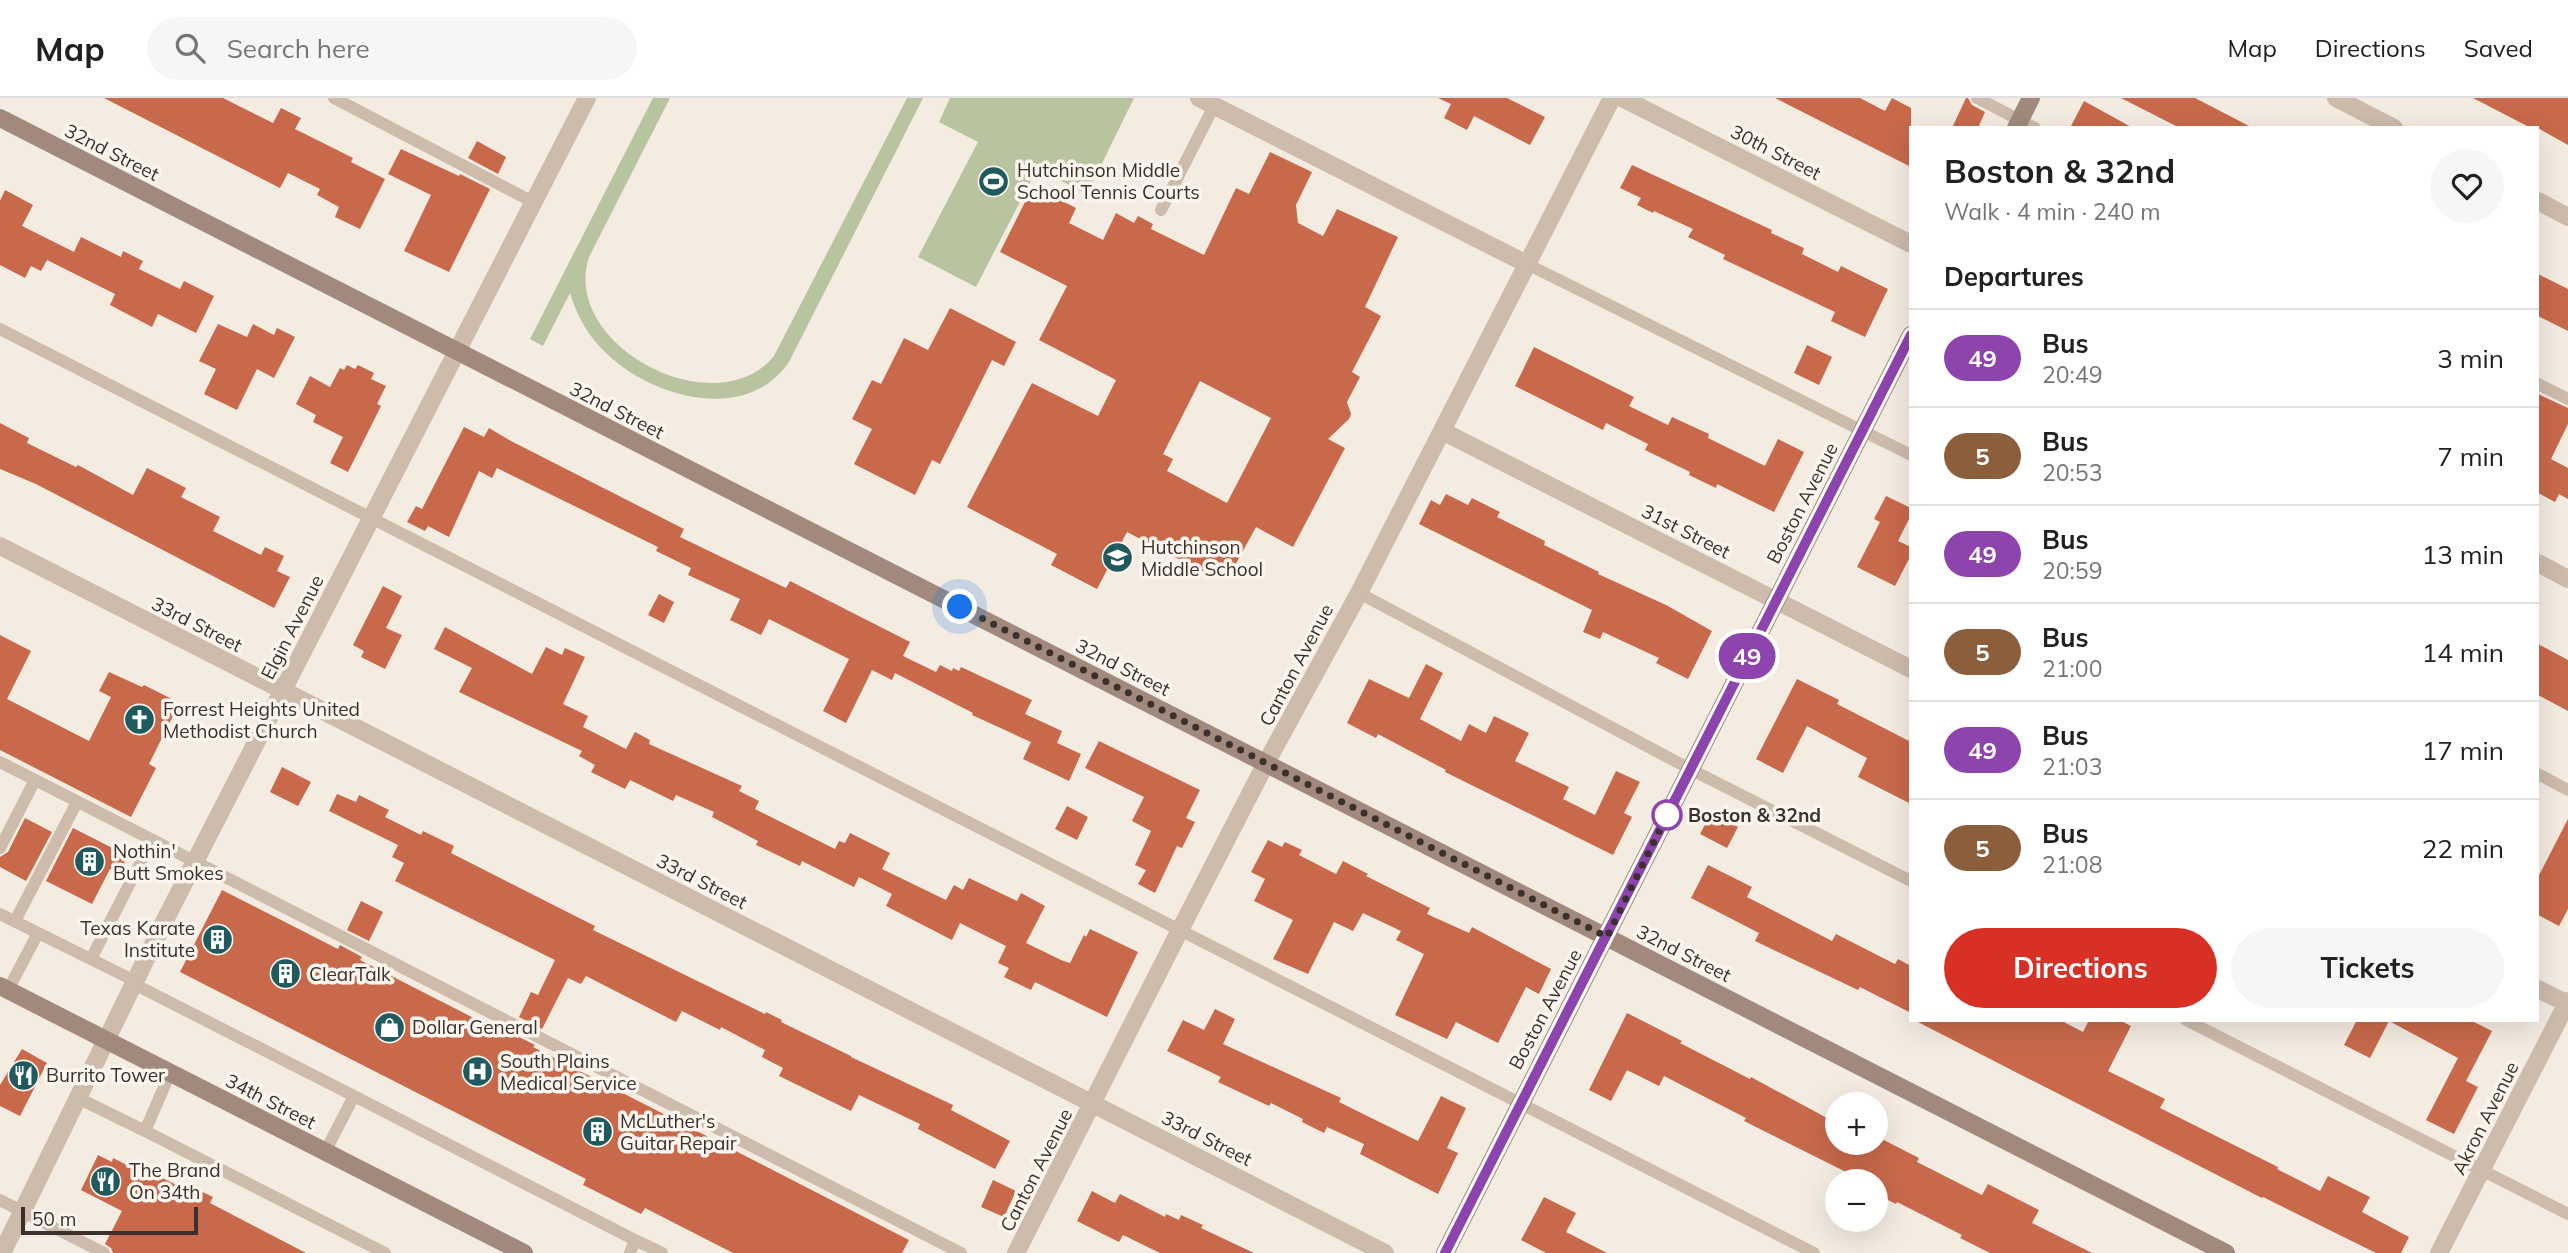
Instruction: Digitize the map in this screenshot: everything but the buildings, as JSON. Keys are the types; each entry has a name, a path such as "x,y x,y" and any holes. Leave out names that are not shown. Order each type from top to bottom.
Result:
{"street":[{"name":"Elgin Avenue","path":"2,1253 195,862 587,98"},
{"name":"Canton Avenue","path":"1016,1253 1266,763 1359,593 1612,98"},
{"name":"30th Street","path":"1622,98 1909,243"},
{"path":"2024,125 2031,98"},
{"path":"2336,98 2390,126"},
{"path":"1206,102 1527,264"},
{"name":"32nd Street","path":"0,118 2226,1253"},
{"path":"2539,202 2568,217"},
{"name":"Boston Avenue","path":"1444,1253 1909,339"},
{"name":"31st Street","path":"1442,430 1909,668"},
{"name":"33rd Street","path":"0,547 1385,1253"},
{"path":"2539,564 2568,579"},
{"name":"34th Street","path":"4,988 524,1253"},
{"path":"2539,989 2568,1003"},
{"name":"Akron Avenue","path":"2439,1253 2568,1003"}],"lane":[{"path":"334,98 533,202"},
{"path":"1977,98 2024,125"},
{"path":"1161,210 1206,102"},
{"path":"1527,264 1909,454"},
{"path":"0,329 1814,1253"},
{"path":"2539,384 2568,399"},
{"path":"1359,593 1690,769 1909,880"},
{"path":"0,762 961,1253"},
{"path":"2539,775 2568,790"},
{"path":"0,848 35,780"},
{"path":"15,921 78,802"},
{"path":"91,960 152,839"},
{"path":"0,914 662,1253"},
{"path":"4,988 38,933"},
{"path":"2190,1022 2568,1214"},
{"path":"145,1131 170,1073"},
{"path":"326,1152 354,1096"},
{"path":"78,1098 385,1253"},
{"path":"0,1200 104,1253"},
{"path":"630,1253 635,1240"}],"green space":[{"path":"653,98 670,98 589,257 586,289 597,320 619,346 648,366 682,379 716,383 748,376 774,356 907,98 923,98 789,362 771,382 749,393 724,398 698,398 672,392 648,382 625,369 594,340 576,310 570,293 543,346 530,339"},
{"name":"Hutchinson Middle School Tennis Courts","path":"950,98 1134,98 1087,194 1037,169 976,287 918,257 978,142 939,122"}],"bus line":[{"name":"49","path":"1445,1253 1909,339"}],"place":[{"name":"Hutchinson Middle School Tennis Courts","path":"994,181"},
{"name":"Hutchinson Middle School","path":"1118,558"},
{"name":"Forrest Heights United Methodist Church","path":"140,720"},
{"name":"Boston & 32nd","path":"1667,815"},
{"name":"Nothin' Butt Smokes","path":"90,862"},
{"name":"Texas Karate Institute","path":"218,939"},
{"name":"ClearTalk","path":"286,974"},
{"name":"Dollar General","path":"389,1027"},
{"name":"South Plains Medical Service","path":"477,1072"},
{"name":"Burrito Tower","path":"23,1075"},
{"name":"McLuther's Guitar Repair","path":"597,1132"},
{"name":"The Brand On 34th","path":"106,1181"}],"route":[{"path":"960,607 1607,937 1667,815"}]}
